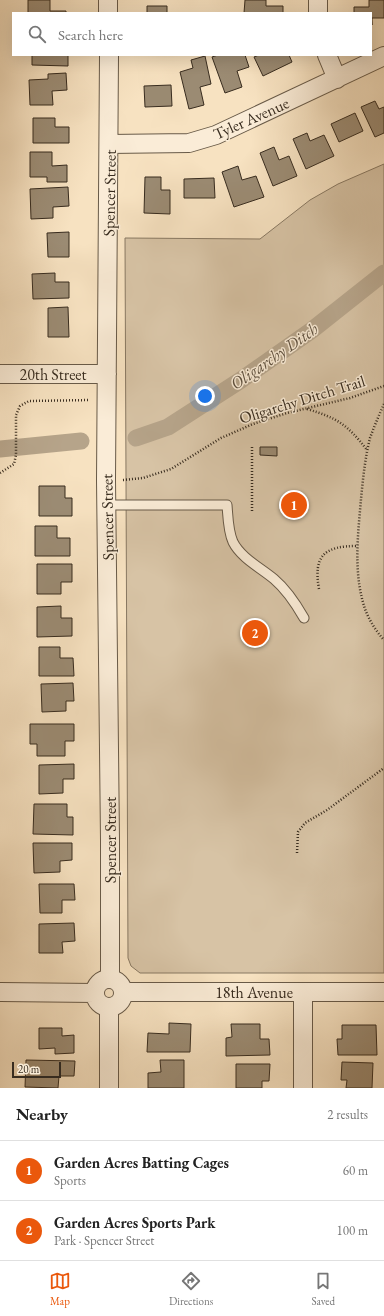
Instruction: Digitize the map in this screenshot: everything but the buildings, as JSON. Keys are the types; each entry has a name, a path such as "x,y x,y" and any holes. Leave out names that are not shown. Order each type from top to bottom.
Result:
{"street":[{"path":"108,0 108,12"},
{"path":"318,0 318,12"},
{"name":"Spencer Street","path":"109,56 107,505 110,978"},
{"path":"327,56 337,79"},
{"name":"Tyler Avenue","path":"109,144 189,143 216,135 384,56"},
{"name":"20th Street","path":"0,374 107,374"},
{"path":"110,978 118,981 124,992 121,1001 118,1004 109,1007 97,1001 95,989 99,982 110,978"},
{"path":"0,992 95,993"},
{"name":"18th Avenue","path":"124,992 384,992"},
{"path":"303,992 303,1088"},
{"path":"109,1007 109,1088"}],"lane":[{"path":"107,505 227,505 230,534 233,543 240,552 275,579 284,589 304,618"}],"path":[{"name":"Oligarchy Ditch Trail","path":"123,472 123,480 143,478 157,474 171,468 220,438 236,431 272,418 350,398 384,386"},
{"path":"0,473 14,464 16,455 16,415 20,406 29,400 107,400"},
{"path":"384,404 367,450 357,546 361,593 370,620 384,640"},
{"path":"306,409 331,418 348,427 367,450"},
{"path":"252,447 252,512"},
{"path":"319,589 317,568 325,553 339,547 357,546"},
{"path":"297,853 298,832 305,822 327,810 384,768"}],"shaded area":[{"path":"384,164 384,973 140,973 131,966 128,958 125,238 260,239 310,200 338,184"}],"waterway":[{"name":"Oligarchy Ditch","path":"136,438 168,427 241,380 312,330 384,273"},
{"name":"Oligarchy Ditch","path":"0,449 81,441"}],"place":[{"name":"Garden Acres Batting Cages","path":"294,505"},
{"name":"Garden Acres Sports Park","path":"255,633"}]}
